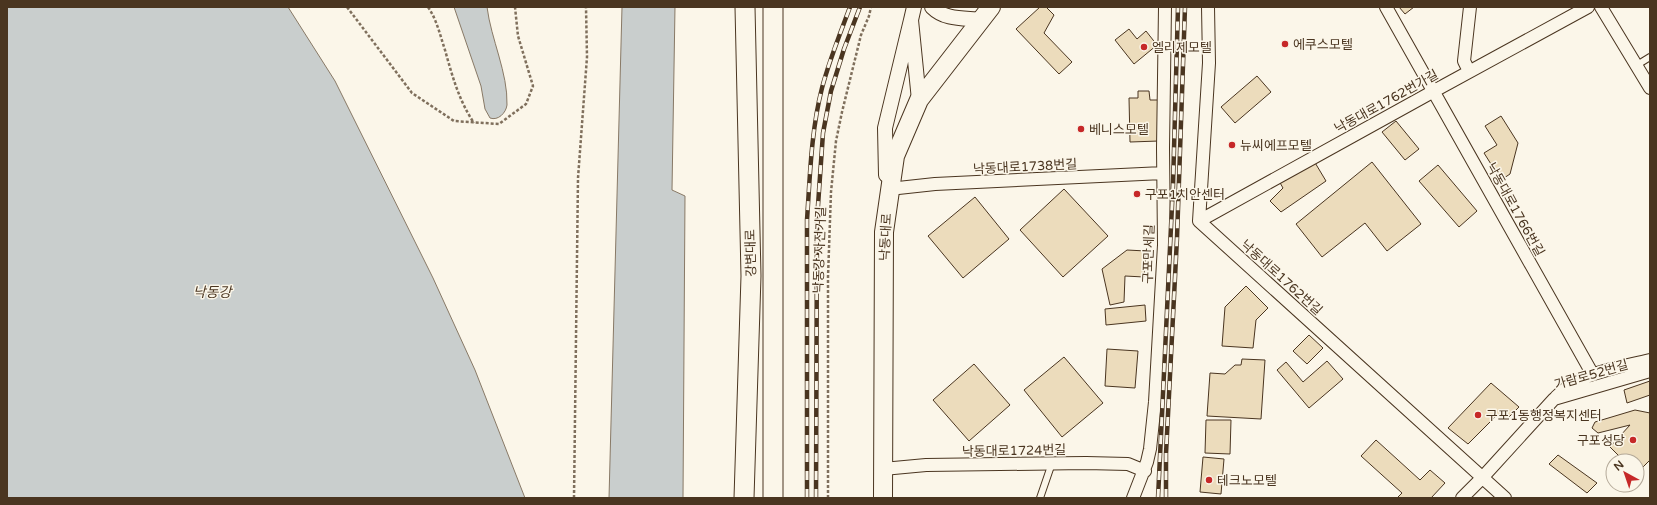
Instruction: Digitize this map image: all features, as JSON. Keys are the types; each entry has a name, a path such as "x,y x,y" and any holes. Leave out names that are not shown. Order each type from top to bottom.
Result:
{"highway":[{"name":"강변대로","path":"744,498 751,276 745,7"},
{"name":"강변대로","path":"773,7 773,498"}],"main road":[{"name":"낙동대로","path":"883,498 884,232 889,189 895,156 919,100 986,13"}],"street":[{"path":"932,7 938,13 951,17 986,13"},
{"name":"구포만세길","path":"1133,498 1144,471 1150,448 1155,402 1164,245 1163,173 1165,7"},
{"path":"1199,221 1209,63 1208,7"},
{"name":"낙동대로1766번길","path":"1386,7 1593,374"},
{"path":"1469,71 1464,61 1470,7"},
{"name":"낙동대로1762번가길","path":"1199,221 1434,90 1588,7"},
{"path":"1601,7 1650,88"},
{"path":"912,14 919,100"},
{"path":"887,209 885,128 912,14"},
{"name":"낙동대로1738번길","path":"889,189 935,184 1163,173"},
{"name":"낙동대로1762번길","path":"1199,221 1505,498"},
{"path":"1554,399 1571,384 1593,374 1650,360"},
{"name":"가람로52번길","path":"1462,498 1554,399 1650,371"},
{"name":"낙동대로1724번길","path":"883,469 926,465 1128,464 1144,471"}],"lane":[{"path":"1636,65 1650,57"},
{"path":"1040,498 1052,464"}],"path":[{"path":"347,7 412,93 454,121 499,124 526,104 533,86 518,36 515,7"},
{"path":"428,7 434,17 452,76 465,110 474,123"},
{"path":"574,498 578,186 586,57 586,7"},
{"name":"낙동강 자전거길","path":"828,498 828,277 832,185 836,141 842,112 861,35 871,7"}],"water":[{"name":"낙동강","path":"7,7 288,7 335,81 433,278 475,370 525,498 7,498"},
{"path":"454,7 487,7 507,93 506,108 499,117 493,119 490,118 485,109 481,86"},
{"path":"622,7 675,7 672,190 685,196 683,498 609,498"}],"building":[{"path":"1040,7 1046,7 1054,15 1044,33 1072,62 1059,74 1016,29"},
{"path":"1399,7 1414,7 1405,14"},
{"path":"1129,29 1137,39 1146,31 1157,45 1134,64 1115,40"},
{"path":"1257,76 1271,92 1235,123 1221,107"},
{"path":"1138,91 1149,91 1150,100 1158,100 1159,141 1130,142 1129,98 1138,98"},
{"path":"1501,116 1518,143 1510,174 1501,180 1484,153 1497,145 1485,126"},
{"path":"1396,121 1419,149 1405,160 1382,132"},
{"path":"1314,161 1326,181 1281,212 1270,201 1283,188 1279,181"},
{"path":"1372,162 1421,224 1387,251 1365,223 1322,257 1296,224"},
{"path":"1438,165 1477,211 1459,227 1419,181"},
{"path":"1064,189 1108,236 1063,277 1020,230"},
{"path":"975,197 1009,239 963,278 928,236"},
{"path":"1127,250 1146,251 1144,277 1125,276 1124,302 1110,305 1102,269"},
{"path":"1246,286 1268,308 1256,320 1253,348 1222,346 1225,307"},
{"path":"1145,305 1146,321 1106,325 1105,309"},
{"path":"1309,335 1323,348 1307,364 1293,351"},
{"path":"1107,349 1138,351 1135,388 1105,386"},
{"path":"1064,357 1103,403 1062,437 1024,390"},
{"path":"1242,359 1265,360 1261,419 1207,416 1210,373 1225,374 1235,365 1241,365"},
{"path":"1327,361 1343,379 1309,408 1277,370 1286,362 1303,382"},
{"path":"974,364 1010,405 969,441 933,400"},
{"path":"1650,381 1650,395 1627,403 1624,390"},
{"path":"1491,383 1519,407 1505,421 1498,414 1468,444 1448,428"},
{"name":"구포성당","path":"1635,410 1650,413 1650,460 1645,465 1645,453 1616,453 1610,447 1630,425 1598,433 1592,428 1595,422"},
{"path":"1206,420 1231,420 1230,454 1205,453"},
{"path":"1376,440 1420,480 1430,470 1445,483 1431,498 1397,498 1402,493 1361,456"},
{"path":"1558,455 1597,483 1587,493 1549,464"},
{"path":"1203,457 1224,459 1221,494 1200,492"}],"railway":[{"path":"807,498 807,220 812,154 815,121 822,88 831,58 850,7"},
{"path":"816,498 817,220 823,133 831,91 844,49 860,7"},
{"path":"1158,498 1173,185 1178,7"},
{"path":"1166,498 1166,454 1177,238 1185,7"}],"place":[{"name":"에쿠스모텔","path":"1285,44"},
{"name":"엘리제모텔","path":"1144,47"},
{"name":"베니스모텔","path":"1081,129"},
{"name":"뉴씨에프모텔","path":"1232,145"},
{"name":"구포1치안센터","path":"1137,194"},
{"name":"구포1동행정복지센터","path":"1478,415"},
{"name":"구포성당","path":"1633,440"},
{"name":"테크노모텔","path":"1209,480"}]}
